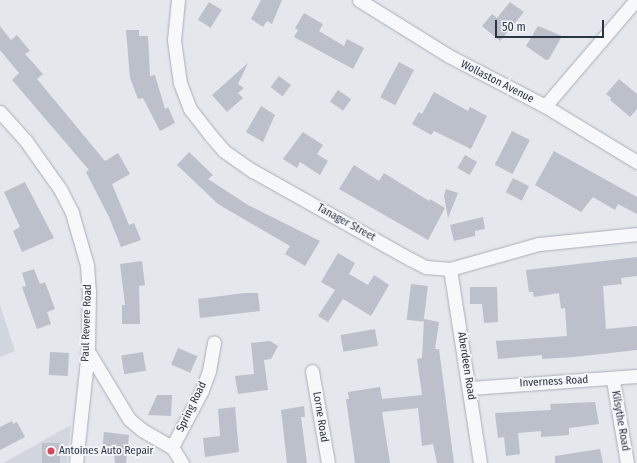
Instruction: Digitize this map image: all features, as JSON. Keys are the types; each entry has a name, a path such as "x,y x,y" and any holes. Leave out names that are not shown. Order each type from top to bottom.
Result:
{"street":[{"name":"Tanager Street","path":"178,0 174,40 180,83 194,113 224,151 253,171 410,259 426,267 450,269 539,244 637,234"},
{"name":"Wollaston Avenue","path":"359,0 449,56 545,106 637,162"},
{"path":"545,106 636,0"},
{"name":"Paul Revere Road","path":"0,112 43,164 72,213 87,265 90,291 88,351 76,463"},
{"name":"Aberdeen Road","path":"450,269 470,388 480,463"},
{"name":"Spring Road","path":"172,447 202,390 209,371 214,342"},
{"path":"88,351 129,420 142,430 172,447 182,463"},
{"name":"Lorne Road","path":"312,371 328,463"},
{"name":"Inverness Road","path":"470,388 561,380 613,380 637,376"},
{"name":"Kilsythe Road","path":"613,380 627,463"}],"shaded area":[{"path":"0,305 15,351 0,357"},
{"path":"71,425 67,463 3,463"}],"building":[{"path":"261,0 282,0 272,24 267,21 263,27 251,19"},
{"path":"209,2 222,10 211,28 198,20"},
{"path":"510,2 524,12 500,41 482,26 492,14 497,18"},
{"path":"304,13 323,24 319,31 344,46 347,39 364,48 353,69 294,37 298,30 295,28"},
{"path":"0,26 11,40 17,35 30,51 25,54 43,74 37,79 105,161 118,153 130,174 112,184 129,225 134,223 141,240 121,247 109,217 86,172 89,170 12,80 19,73 0,50"},
{"path":"538,26 562,36 549,59 546,60 526,46"},
{"path":"126,30 139,30 139,36 148,36 150,76 155,75 165,109 168,107 175,123 160,131 143,98 138,99 130,78"},
{"path":"399,62 414,70 395,105 380,97"},
{"path":"248,63 238,84 244,88 238,93 243,98 227,112 212,95"},
{"path":"279,76 291,85 283,96 271,87"},
{"path":"619,79 637,94 637,109 630,117 610,100 611,98 606,94"},
{"path":"338,90 351,99 343,111 330,101"},
{"path":"434,92 468,111 470,107 487,116 471,149 434,131 431,135 412,124 419,112 422,114"},
{"path":"261,106 275,115 263,142 246,132"},
{"path":"512,131 530,140 513,174 495,165"},
{"path":"303,132 323,145 317,154 328,161 320,175 300,162 297,168 283,159"},
{"path":"554,151 637,197 637,214 618,204 615,210 593,197 581,212 535,185"},
{"path":"189,152 213,175 208,179 248,205 320,241 305,266 285,254 290,246 218,204 177,165"},
{"path":"465,155 477,162 470,175 458,168"},
{"path":"354,165 379,181 384,173 429,201 430,199 445,208 428,240 339,189"},
{"path":"513,178 529,186 522,200 506,192"},
{"path":"25,182 54,238 22,252 13,231 20,227 4,192"},
{"path":"446,189 458,193 448,218 444,196"},
{"path":"483,217 485,229 475,231 475,236 454,241 450,225"},
{"path":"338,253 355,263 349,274 368,285 374,275 389,285 371,316 343,299 328,322 318,316 335,290 321,282"},
{"path":"637,257 637,276 621,278 622,284 603,286 606,329 637,326 637,350 574,357 542,359 542,355 498,359 496,341 567,336 565,308 561,309 559,293 534,297 533,292 529,292 526,270"},
{"path":"142,261 145,285 139,286 140,324 122,324 122,305 125,305 120,264"},
{"path":"34,269 40,284 45,282 55,309 47,312 51,324 37,329 22,287 26,286 22,273"},
{"path":"411,284 428,286 423,322 407,320"},
{"path":"470,287 497,287 498,322 484,323 482,304 470,304"},
{"path":"245,293 258,293 260,311 200,318 198,299"},
{"path":"424,319 439,322 435,349 439,349 454,463 437,463 433,444 422,446 418,408 382,412 390,463 355,463 346,399 349,399 348,392 380,387 382,399 422,395 417,359 422,358"},
{"path":"375,329 378,346 343,352 341,335"},
{"path":"270,341 278,346 271,359 264,360 268,390 238,394 235,376 254,374 251,343"},
{"path":"178,348 197,356 190,373 171,365"},
{"path":"50,352 69,353 68,376 49,375"},
{"path":"143,352 146,371 124,374 121,355"},
{"path":"157,395 172,395 171,416 148,415"},
{"path":"595,402 599,424 569,428 569,435 541,437 541,431 518,433 520,454 506,456 504,437 498,438 495,413 551,410 550,404"},
{"path":"304,406 305,417 301,417 307,463 287,463 281,410"},
{"path":"235,407 239,452 205,457 203,438 220,436 218,409"},
{"path":"12,421 13,424 17,422 25,437 0,450 0,427"},
{"path":"104,432 129,435 126,463 115,463 114,453 102,451"},
{"name":"Antoines Auto Repair","path":"42,443 60,443 60,463 42,463"},
{"path":"600,449 603,463 555,463 555,456"}],"place":[{"name":"Antoines Auto Repair","path":"51,451"}]}
